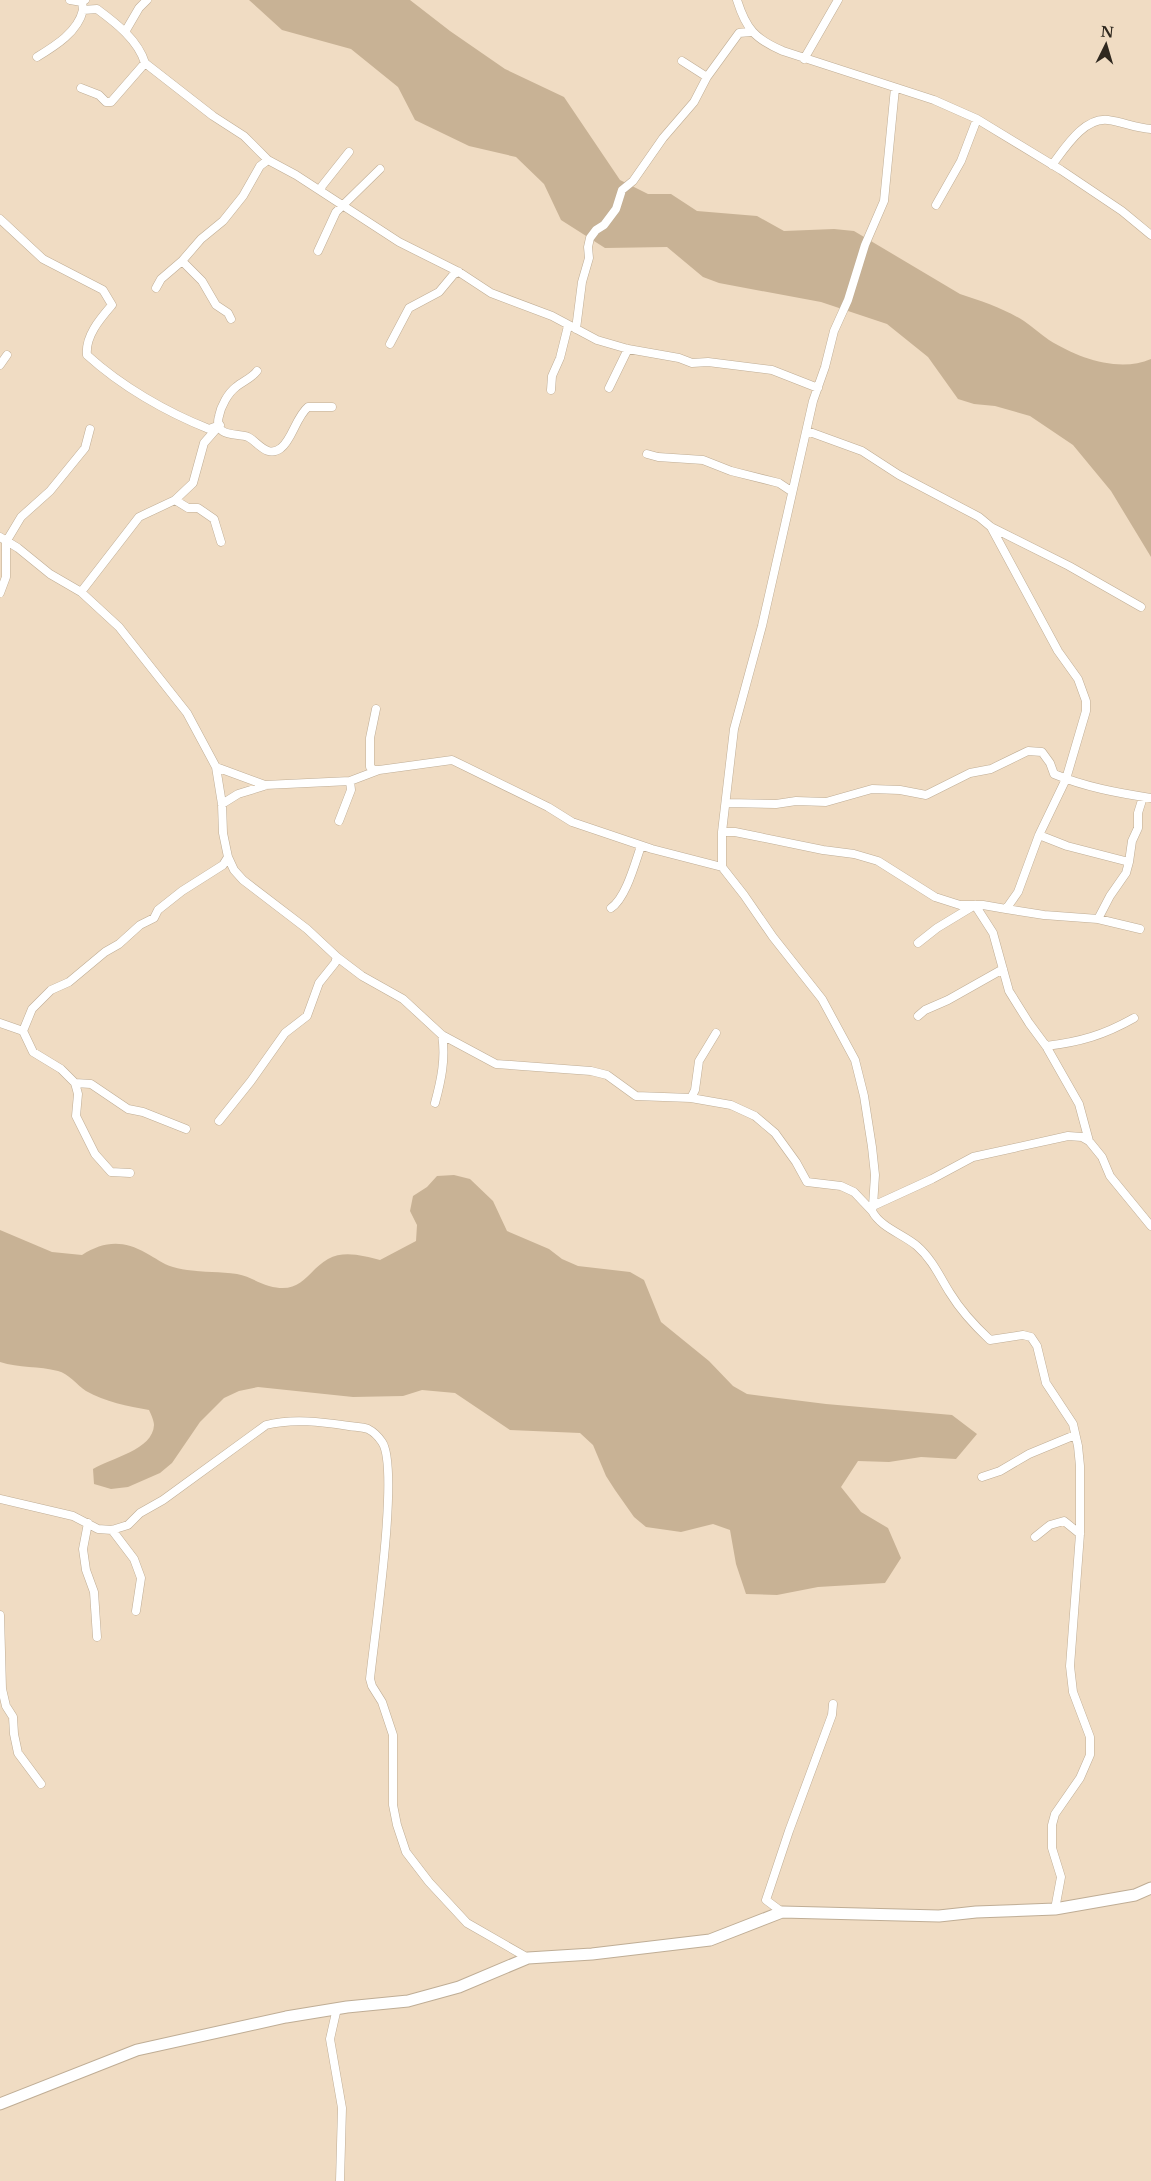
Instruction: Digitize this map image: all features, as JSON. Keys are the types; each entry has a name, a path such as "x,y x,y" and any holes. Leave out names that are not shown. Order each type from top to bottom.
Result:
{"street":[{"path":"70,0 97,9 125,32 142,52 145,63 213,116 244,136 268,160 321,190 399,242 459,272 491,293 552,316 597,340 628,349 680,358 692,363 708,362 772,370 818,388"},
{"path":"125,32 139,8 147,0"},
{"path":"737,0 742,16 751,32 764,43 804,58 934,100 978,119 1052,164 1122,211 1151,235"},
{"path":"804,58 838,0"},
{"path":"37,57 69,34 81,20 84,4"},
{"path":"551,390 552,376 572,327 589,258 588,247 590,238 596,230 604,225 616,209 622,190 633,182 663,138 694,102 707,77 739,33 751,32"},
{"path":"682,62 707,77"},
{"path":"81,88 99,95 106,102 111,102 145,63"},
{"path":"722,867 722,832 727,803 734,729 762,626 792,491 834,331 848,300 865,245 884,201 895,88"},
{"path":"936,205 961,161 978,119"},
{"path":"1052,164 1085,127 1097,119 1151,129"},
{"path":"321,190 349,152"},
{"path":"156,288 161,279 182,261 201,239 223,221 243,196 260,166 268,160"},
{"path":"318,251 336,212 342,204 380,169"},
{"path":"0,219 43,259 103,290 112,305 99,320 86,346 87,355 132,388 186,420 209,429 220,425"},
{"path":"182,261 202,281 216,305 228,312 231,319"},
{"path":"390,344 409,308 443,290 451,277 459,272"},
{"path":"609,388 628,349"},
{"path":"0,365 7,355"},
{"path":"257,370 228,394 219,416 220,425 229,436 248,437 263,449 277,450 282,448 296,422 308,406 332,407"},
{"path":"81,592 139,517 176,500 193,483 204,443 220,425"},
{"path":"0,593 6,577 3,539 21,517 50,491 85,448 90,430"},
{"path":"807,431 862,452 899,475 979,517 991,527 1069,566 1141,607"},
{"path":"647,454 658,457 704,460 731,471 779,483 792,491"},
{"path":"176,500 188,508 198,508 214,519 220,542"},
{"path":"991,527 1058,651 1078,679 1086,701 1086,712 1066,779 1040,835 1018,892 1006,909"},
{"path":"3,539 18,548 50,574 81,592 119,627 187,713 216,767 222,804 223,833 228,857 234,870 243,880 308,929 337,957 362,976 403,999 442,1035 496,1064 591,1071 607,1075 636,1096 691,1098 731,1105 755,1116 775,1133 796,1162 807,1182 841,1186 854,1192 872,1209 876,1219 916,1246 929,1258 952,1296 976,1328 990,1340 1023,1336 1031,1337 1037,1346 1046,1383 1073,1424 1080,1466 1080,1534 1070,1666 1073,1692 1090,1737 1090,1755 1080,1778 1055,1814 1052,1825 1052,1848 1061,1877 1055,1909"},
{"path":"376,709 370,738 370,767 374,770 379,770"},
{"path":"727,803 826,802 872,789 900,790 926,795 970,773 991,769 1028,751 1042,752 1050,763 1054,774 1110,791 1147,797 1138,813 1138,828 1132,841 1126,873 1110,896 1098,919"},
{"path":"222,804 238,794 265,785 350,781 379,770 452,760 548,807 572,822 642,846 722,867 773,937 822,999 855,1060 864,1096 872,1147 875,1175 872,1209"},
{"path":"216,767 265,785"},
{"path":"339,821 351,790 350,781"},
{"path":"722,832 735,832 854,854 878,862 935,897 960,905 976,905 1044,915 1098,919 1140,929"},
{"path":"1040,835 1067,846 1129,862"},
{"path":"611,908 615,905 627,884 642,846"},
{"path":"23,1031 32,1009 51,990 69,982 105,952 119,944 140,925 154,918 158,910 182,891 223,865 228,857"},
{"path":"918,943 938,928 976,905"},
{"path":"976,905 993,933 1010,991 1029,1023 1046,1046 1079,1104 1089,1141"},
{"path":"219,1121 251,1081 285,1033 308,1016 319,983 335,963 337,957"},
{"path":"918,1016 925,1010 948,1000 1003,969"},
{"path":"1046,1046 1080,1042 1122,1026 1134,1018"},
{"path":"0,1023 23,1031 33,1052 61,1069 75,1083 78,1094 76,1116 95,1154 111,1172 130,1173"},
{"path":"691,1098 696,1090 699,1061 716,1033"},
{"path":"435,1103 442,1079 442,1035"},
{"path":"75,1083 91,1084 128,1109 143,1112 186,1129"},
{"path":"872,1209 973,1157 1068,1136 1082,1137 1089,1141 1102,1157 1110,1176 1151,1226"},
{"path":"0,1499 73,1516 98,1529 112,1530 128,1525 140,1513 163,1500 266,1425 320,1422 367,1429 377,1435 383,1443 387,1456 388,1501 370,1679 382,1702 393,1735 393,1804 397,1825 406,1852 467,1923 528,1958"},
{"path":"982,1478 1000,1471 1028,1454 1075,1435"},
{"path":"1035,1536 1050,1524 1064,1520 1080,1534"},
{"path":"88,1523 83,1549 86,1570 94,1592 97,1637"},
{"path":"112,1530 134,1559 141,1578 136,1611"},
{"path":"0,1615 2,1689 6,1706 13,1717 18,1753 41,1784"},
{"path":"782,1912 766,1900 832,1715 833,1704"},
{"path":"0,2104 137,2050 286,2017 337,2008 408,2001 439,1994 528,1958 592,1954 710,1940 782,1912 938,1916 976,1912 1055,1909 1136,1895 1151,1888"},
{"path":"337,2008 330,2040 342,2108 340,2181"}],"shaded area":[{"path":"249,0 410,0 450,31 505,69 564,97 620,180 648,194 671,194 697,211 757,216 784,231 834,229 854,231 960,294 1017,317 1049,340 1073,353 1112,364 1139,363 1151,359 1151,557 1111,491 1073,445 1030,416 995,406 974,404 958,399 928,357 887,324 821,302 719,283 703,277 667,247 605,248 561,220 544,184 516,157 469,146 415,120 398,87 351,49 282,30"},
{"path":"454,1175 470,1179 493,1201 507,1231 549,1249 562,1259 578,1266 630,1272 644,1280 661,1322 709,1361 733,1386 747,1394 826,1404 952,1415 977,1434 956,1459 921,1457 889,1462 858,1461 841,1487 861,1512 888,1528 901,1558 885,1583 818,1587 777,1595 746,1594 736,1564 730,1530 713,1524 681,1532 646,1527 634,1517 615,1490 606,1476 593,1445 580,1433 510,1430 455,1393 422,1390 403,1396 353,1397 258,1387 239,1391 224,1398 200,1422 172,1463 160,1473 128,1487 111,1489 94,1484 93,1469 130,1452 147,1441 152,1434 154,1425 149,1410 117,1403 93,1395 62,1372 0,1362 0,1230 52,1252 82,1255 98,1247 121,1244 138,1249 173,1267 237,1274 269,1286 289,1287 303,1281 321,1264 334,1256 347,1254 380,1260 416,1241 417,1225 410,1211 413,1196 427,1187 437,1176"}]}
